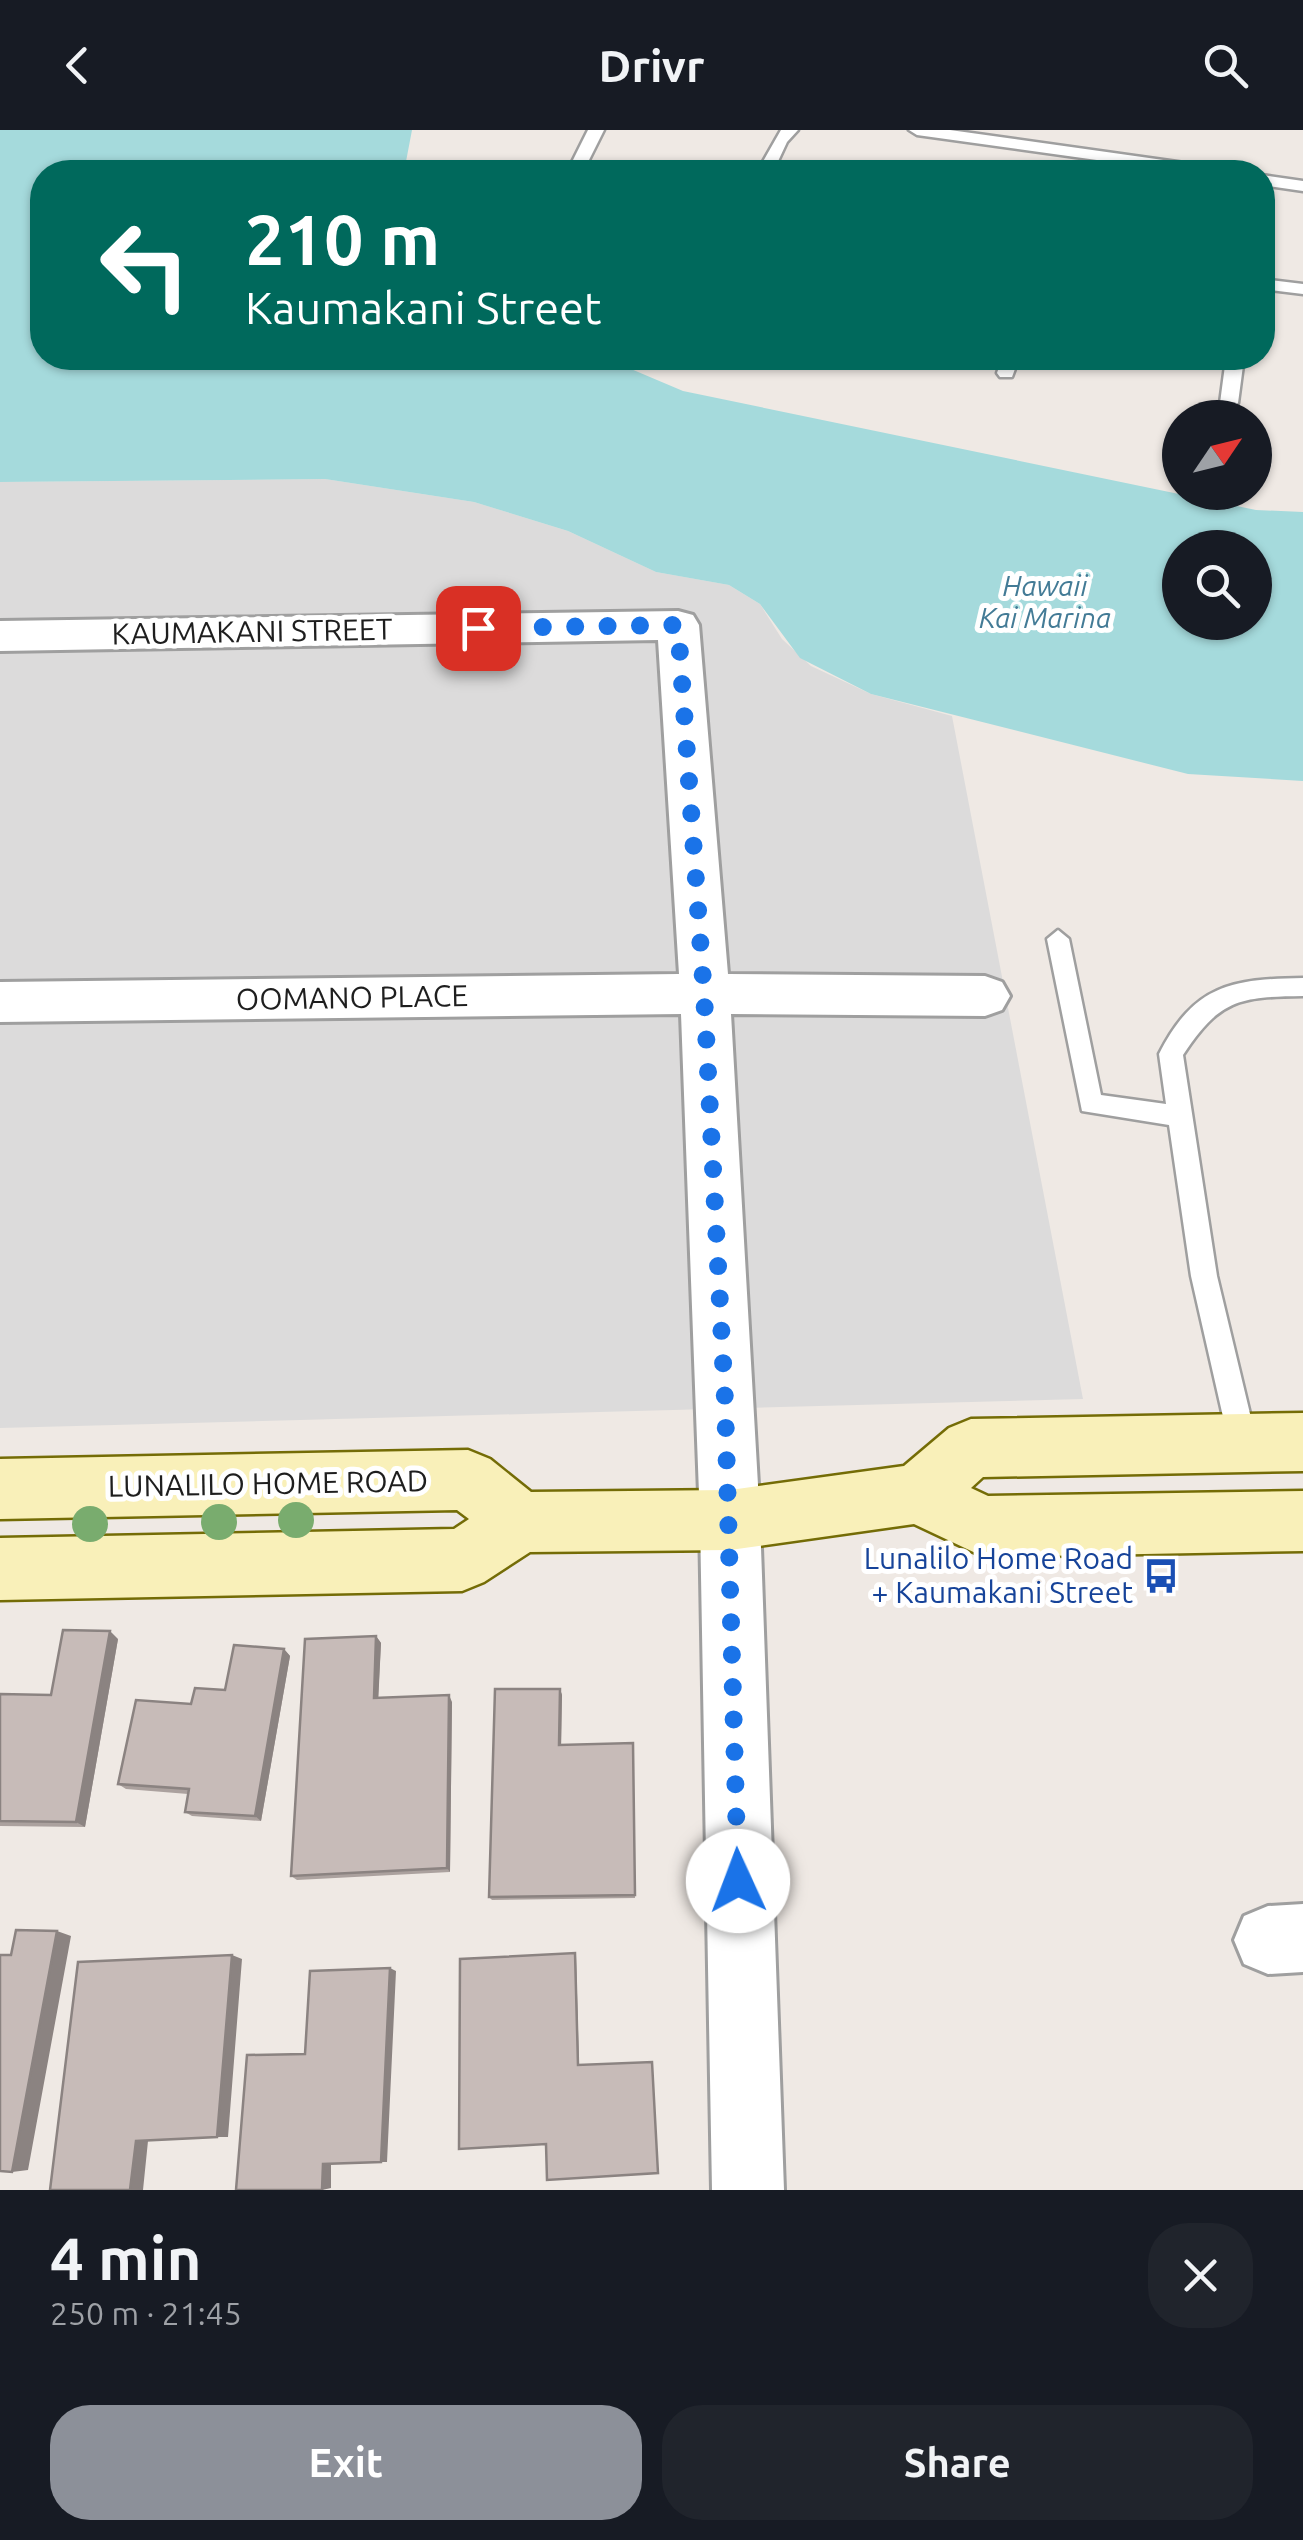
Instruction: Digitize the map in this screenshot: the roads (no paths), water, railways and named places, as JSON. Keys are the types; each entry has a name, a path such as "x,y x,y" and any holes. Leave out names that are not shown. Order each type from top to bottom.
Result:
{"main road":[{"path":"0,1569 462,1560 521,1522 730,1520 918,1494 971,1448 1303,1442"},
{"name":"LUNALILO HOME ROAD","path":"0,1489 468,1480 521,1522"},
{"path":"918,1494 984,1527 1303,1522"}],"street":[{"name":"KAUMAKANI STREET","path":"0,636 678,625 704,994 730,1520 748,2190"},
{"name":"OOMANO PLACE","path":"0,1002 704,994 985,996"}],"lane":[{"path":"581,160 596,130"},
{"path":"770,160 790,130"},
{"path":"917,130 1128,160"},
{"path":"1275,182 1303,186"},
{"path":"1275,286 1303,289"},
{"path":"1229,400 1233,370"},
{"path":"1058,939 1091,1104 1180,1116"},
{"path":"1242,1443 1204,1276 1171,1054 1198,1010 1238,988 1303,986"}],"water":[{"name":"Hawaii Kai Marina","path":"0,130 412,130 406,160 30,160 30,370 633,370 683,391 1162,490 1162,510 1303,512 1303,781 1188,774 871,694 800,658 760,604 729,585 656,572 568,531 474,502 325,479 0,482"}],"place":[{"name":"Lunalilo Home Road + Kaumakani Street","path":"1161,1576"}]}
